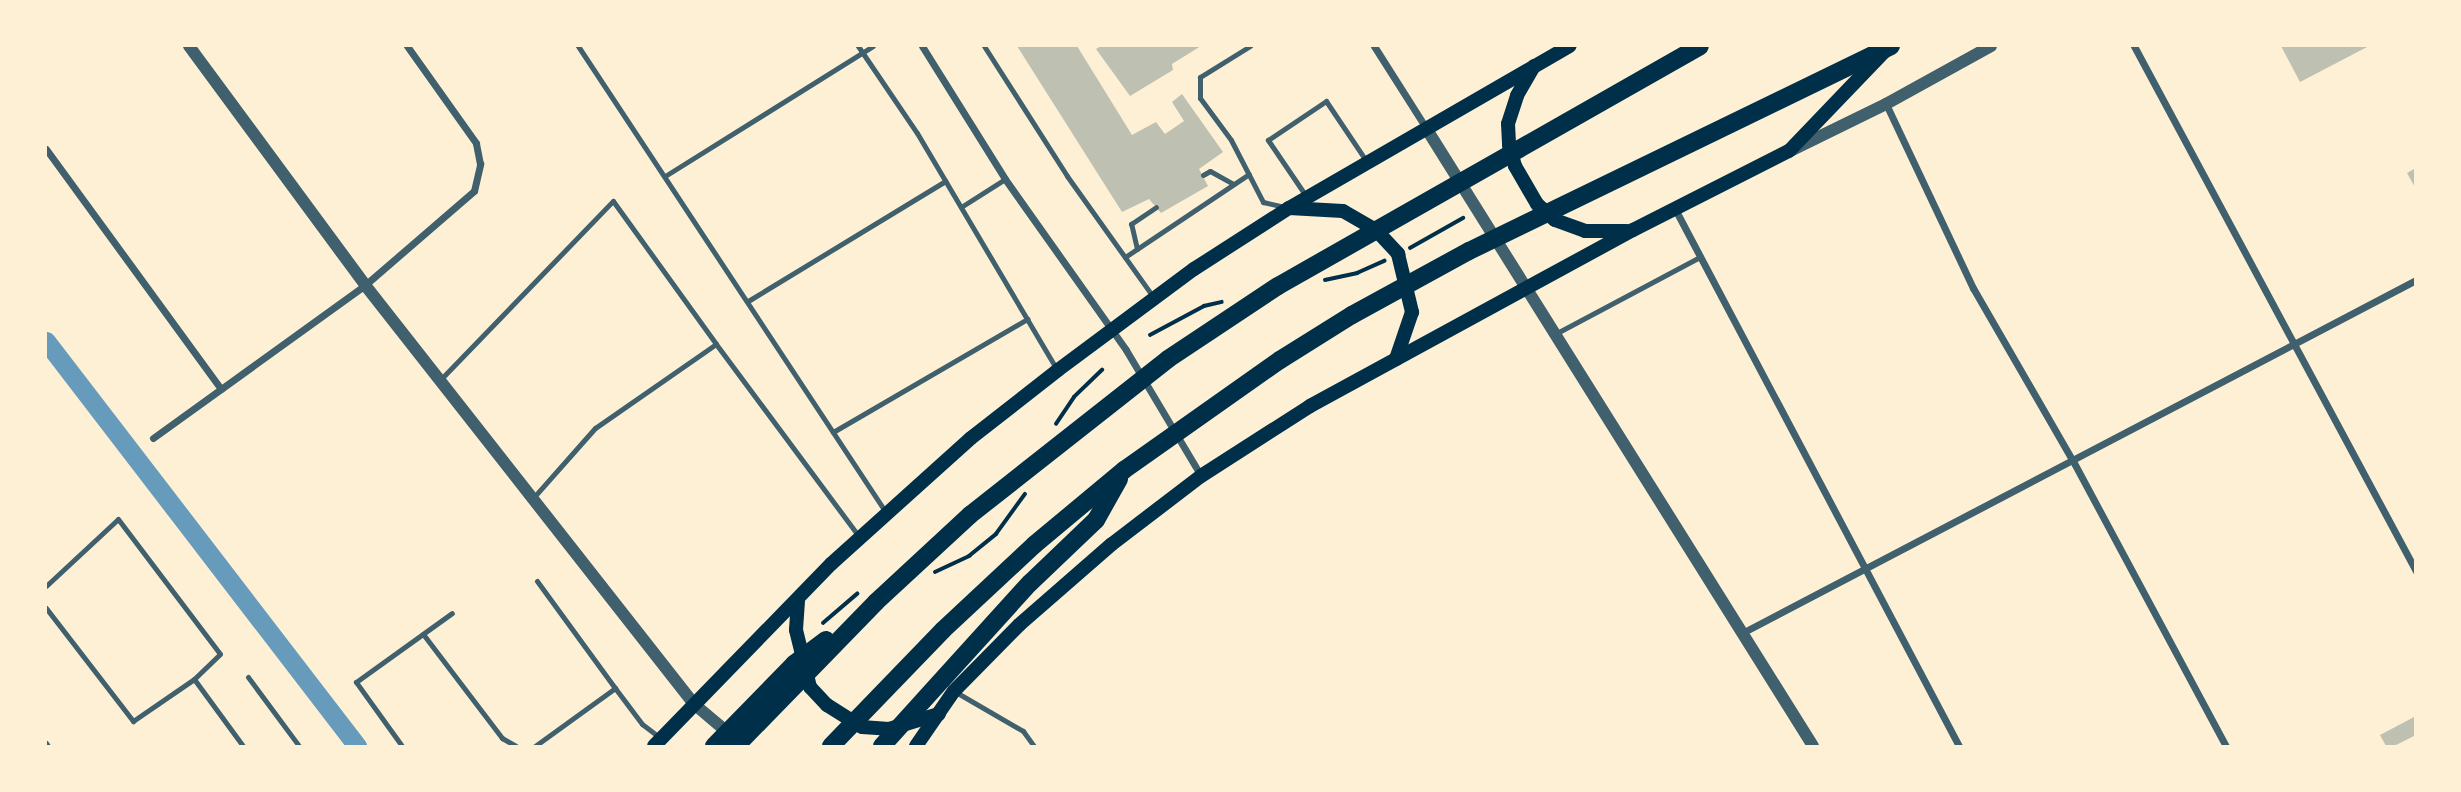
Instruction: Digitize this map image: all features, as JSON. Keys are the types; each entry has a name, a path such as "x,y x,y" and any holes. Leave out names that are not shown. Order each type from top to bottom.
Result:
{"highway":[{"path":"736,747 876,601 970,515 1168,359 1278,286 1700,46"},
{"path":"831,747 986,589 1124,470 1200,413 1352,315 1469,251 1890,46"},
{"path":"882,747 1030,583 1096,520 1124,470"},
{"path":"714,747 794,664 876,601"}],"main road":[{"path":"658,743 831,564 971,438 1058,370 1154,298 1289,208 1570,46"},
{"path":"916,747 954,691 1019,625 1112,544 1201,476 1310,405 1633,230 1789,152 1890,46"},
{"path":"1534,65 1511,110 1507,138 1515,166 1537,204 1555,220 1585,230 1633,230"},
{"path":"1289,208 1343,211 1376,230 1398,254 1412,312 1396,359"},
{"path":"798,601 796,630 810,687 827,705 862,727 889,729 939,715"}],"street":[{"path":"189,46 365,285 694,704 744,747"},
{"path":"153,438 365,285 474,191 480,164 476,143 407,46"},
{"path":"922,46 1005,179 1111,331 1201,476"},
{"path":"1374,46 1813,747"},
{"path":"1789,152 1886,104 1991,46"},
{"path":"2133,46 2416,571"},
{"path":"1886,104 1973,288 2073,461 2226,747"},
{"path":"46,149 221,389"},
{"path":"1675,209 1959,747"},
{"path":"1742,633 2416,280"}],"lane":[{"path":"578,46 887,514"},
{"path":"858,46 945,181 1058,370"},
{"path":"665,176 873,46"},
{"path":"984,46 1067,176 1154,298"},
{"path":"1250,46 1200,78 1200,98 1231,140 1263,202 1289,208"},
{"path":"1307,198 1268,140 1326,101 1367,162"},
{"path":"1203,176 1210,171 1233,184"},
{"path":"1125,257 1248,174"},
{"path":"961,207 1005,179"},
{"path":"748,301 945,181"},
{"path":"440,380 613,201 860,538"},
{"path":"1137,249 1131,224 1156,207"},
{"path":"1555,334 1700,257"},
{"path":"834,432 1027,319"},
{"path":"533,498 596,428 716,344"},
{"path":"46,586 118,519 220,654 194,679 133,721 46,608"},
{"path":"537,581 658,743"},
{"path":"402,747 356,682 452,613"},
{"path":"423,634 502,738 516,747"},
{"path":"248,677 299,747"},
{"path":"194,679 243,747"},
{"path":"535,747 615,688"},
{"path":"954,691 1023,731 1034,747"}],"building":[{"path":"1017,46 1077,46 1132,135 1156,122 1165,134 1184,121 1172,102 1182,94 1223,152 1199,169 1208,186 1161,213 1149,199 1122,212"},
{"path":"1101,46 1201,46 1172,64 1173,70 1130,96 1096,49"},
{"path":"2281,46 2369,46 2300,82"},
{"path":"2416,168 2416,189 2407,173"},
{"path":"2416,716 2416,735 2394,746 2386,746 2380,735"}],"waterway":[{"path":"46,341 357,746"}]}
